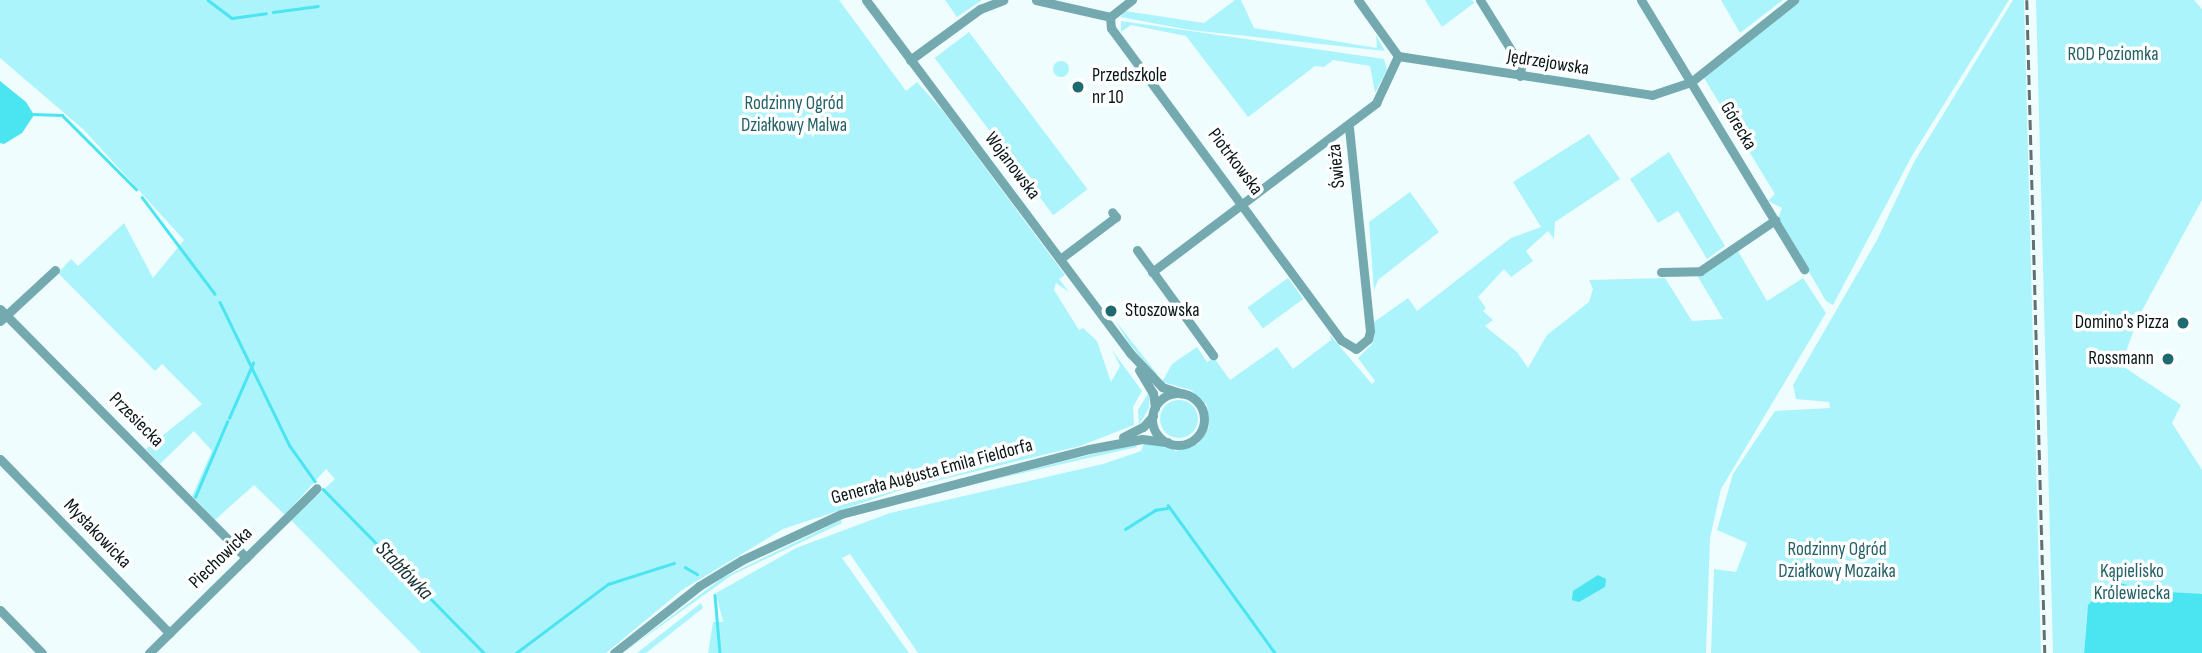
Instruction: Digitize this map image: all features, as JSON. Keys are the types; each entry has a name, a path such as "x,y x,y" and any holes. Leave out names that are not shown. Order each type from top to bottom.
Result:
{"street":[{"name":"Wojanowska","path":"866,0 1130,353 1162,387 1181,393"},
{"path":"910,60 981,9 1003,0"},
{"path":"1036,0 1110,17 1132,0"},
{"path":"1083,0 1084,11"},
{"path":"1358,0 1398,56"},
{"path":"1480,0 1521,65 1520,76"},
{"name":"Górecka","path":"1642,0 1804,269"},
{"name":"Jędrzejowska","path":"1398,56 1644,95 1668,93 1691,82 1794,0"},
{"name":"Piotrkowska","path":"1110,17 1111,28 1245,204 1341,340 1353,349"},
{"name":"Świeża","path":"1353,349 1365,343 1370,331 1349,128 1376,103 1398,56"},
{"path":"1152,272 1349,128"},
{"path":"1060,259 1116,217 1112,212"},
{"path":"1661,272 1700,271 1775,220"},
{"path":"1137,250 1213,355"},
{"path":"2,315 55,270"},
{"name":"Przesiecka","path":"2,315 246,558"},
{"name":"Wojanowska","path":"1130,353 1153,393 1154,412"},
{"path":"1181,393 1197,400 1203,425 1194,440 1168,442 1156,432 1154,412 1165,397 1181,393"},
{"name":"Generała Augusta Emila Fieldorfa","path":"1088,449 1135,432 1154,412"},
{"name":"Generała Augusta Emila Fieldorfa","path":"614,653 699,586 785,537 880,501 1088,449 1147,438 1168,442"},
{"name":"Mysłakowicka","path":"0,459 169,633"},
{"name":"Piechowicka","path":"149,653 317,488"},
{"path":"0,610 42,653"}],"green space":[{"name":"Rodzinny Ogród Działkowy Malwa","path":"0,0 839,0 906,91 917,82 943,111 1065,275 1059,279 1069,292 1056,283 1054,290 1079,330 1083,328 1097,341 1111,382 1120,366 1112,350 1142,391 1133,407 1134,425 1080,446 907,488 783,529 682,590 606,653 421,653 291,520 335,479 326,469 285,515 254,485 215,520 192,496 212,451 194,431 160,464 146,449 202,404 162,364 155,371 58,273 71,259 78,266 124,223 153,278 184,240 84,130 0,58"},
{"path":"945,0 982,0 957,17"},
{"path":"1235,0 1241,0 1254,28 1377,48 1376,35 1385,51 1190,30 1120,17 1125,11 1204,23"},
{"path":"1425,0 1472,0 1474,3 1442,27"},
{"path":"1721,0 1783,0 1740,33"},
{"path":"1800,0 2009,0 1913,154 1833,305 1826,301 1778,219 1782,208 1768,201 1775,194 1704,78"},
{"name":"Rodzinny Ogród Działkowy Mozaika","path":"2013,0 2024,0 2041,653 1711,653 1714,569 1736,572 1747,543 1717,530 1733,474 1775,411 1830,408 1829,402 1796,399 1793,385 1877,240 1914,162"},
{"path":"2036,0 2194,0 2202,9 2202,200 2139,316 2121,365 2181,405 2172,423 2202,470 2202,617 2093,600 2087,612 2084,653 2053,653"},
{"path":"1121,21 1384,59 1387,70 1375,93 1370,66 1333,60 1324,67 1315,66 1248,117 1186,36 1131,25 1121,32"},
{"path":"969,32 1088,189 1053,215 935,58"},
{"path":"1061,61 1067,63 1067,75 1061,77 1055,75 1053,69 1055,63"},
{"path":"1109,88 1117,88 1122,97 1120,104 1109,106 1104,101 1104,93"},
{"path":"1589,134 1620,179 1555,222 1554,239 1548,231 1526,251 1533,261 1511,277 1504,269 1478,297 1486,308 1483,311 1493,320 1485,326 1517,352 1528,368 1547,335 1589,302 1593,289 1589,280 1665,278 1692,321 1723,319 1698,277 1738,251 1767,301 1803,278 1826,313 1721,489 1710,538 1706,653 918,653 850,554 842,558 909,653 708,653 713,622 723,622 716,593 796,548 890,513 1103,464 1141,451 1144,443 1155,442 1176,451 1198,444 1209,427 1207,405 1191,390 1162,382 1172,364 1197,347 1207,362 1214,358 1230,380 1277,347 1293,369 1331,340 1330,335 1372,384 1375,381 1358,358 1373,343 1374,322 1408,298 1417,311 1511,238 1541,227 1513,182"},
{"path":"1669,152 1725,246 1707,259 1678,211 1658,223 1630,179"},
{"path":"1410,192 1439,232 1378,280 1374,290 1369,222"},
{"path":"1288,278 1303,299 1263,328 1248,307"},
{"path":"1115,320 1157,374 1157,376 1130,345"},
{"path":"1149,392 1149,408 1139,425 1138,410"},
{"path":"1179,400 1192,406 1198,419 1192,432 1179,438 1166,432 1160,419 1166,406"},
{"path":"1136,443 1137,447 979,483"},
{"path":"841,520 842,523 732,575 623,653 722,578"},
{"path":"701,603 703,608 646,653 637,653"}],"water":[{"path":"0,81 26,102 34,115 22,133 4,144 0,143"},
{"path":"1598,575 1606,579 1605,587 1579,602 1572,600 1573,591"},
{"path":"2112,581 2151,591 2202,594 2202,653 2084,653 2088,605 2093,600 2116,596 2117,587 2109,585"}],"waterway":[{"path":"208,0 232,18 266,13"},
{"path":"273,12 318,6"},
{"name":"Stabłówka","path":"32,114 62,115 136,189"},
{"name":"Stabłówka","path":"142,197 215,294"},
{"name":"Stabłówka","path":"220,302 290,446 315,481"},
{"path":"229,418 253,363"},
{"path":"195,497 227,422"},
{"name":"Stabłówka","path":"323,489 484,653"},
{"path":"1168,505 1275,653"},
{"path":"1125,529 1155,510 1167,508"},
{"name":"Stabłówka","path":"516,653 608,584 674,563"},
{"path":"685,567 697,574"},
{"name":"Stabłówka","path":"715,595 720,653"}],"railway":[{"path":"2027,0 2045,653"}],"place":[{"name":"Przedszkole nr 10","path":"1078,87"},
{"name":"Stoszowska","path":"1111,311"},
{"name":"Domino's Pizza","path":"2183,323"},
{"name":"Rossmann","path":"2168,359"}],"park label":[{"name":"ROD Poziomka","path":"2113,55"},
{"name":"Kąpielisko Królewiecka","path":"2132,583"}]}
